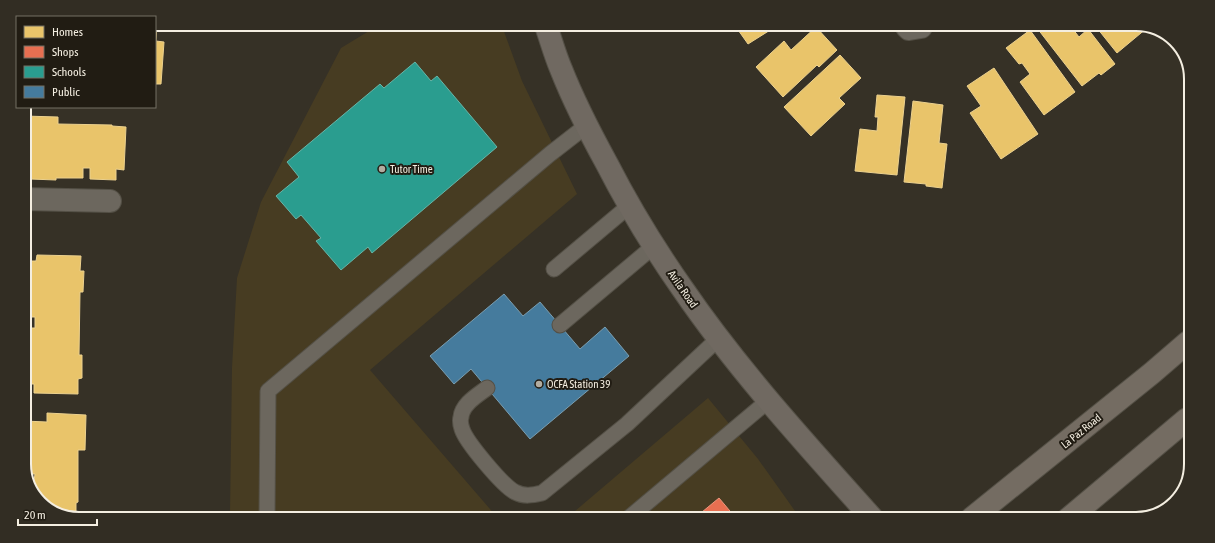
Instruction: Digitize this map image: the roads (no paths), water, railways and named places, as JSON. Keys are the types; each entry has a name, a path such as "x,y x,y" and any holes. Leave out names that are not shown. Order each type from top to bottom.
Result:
{"main road":[{"name":"Avila Road","path":"548,31 560,68 586,126 629,206 654,246 682,288 719,338 769,400 867,512"},
{"name":"La Paz Road","path":"979,512 1184,345"},
{"path":"1077,512 1184,425"}],"street":[{"path":"31,199 110,201"}],"lane":[{"path":"267,512 268,391 550,154 586,126"},
{"path":"554,269 629,206"},
{"path":"560,325 654,246"},
{"path":"487,388 468,403 461,416 461,428 468,442 501,481 515,492 529,496 542,493 627,424 719,338"},
{"path":"636,512 769,400"}],"place":[{"name":"Tutor Time","path":"382,169"},
{"name":"OCFA Station 39","path":"539,384"}]}
